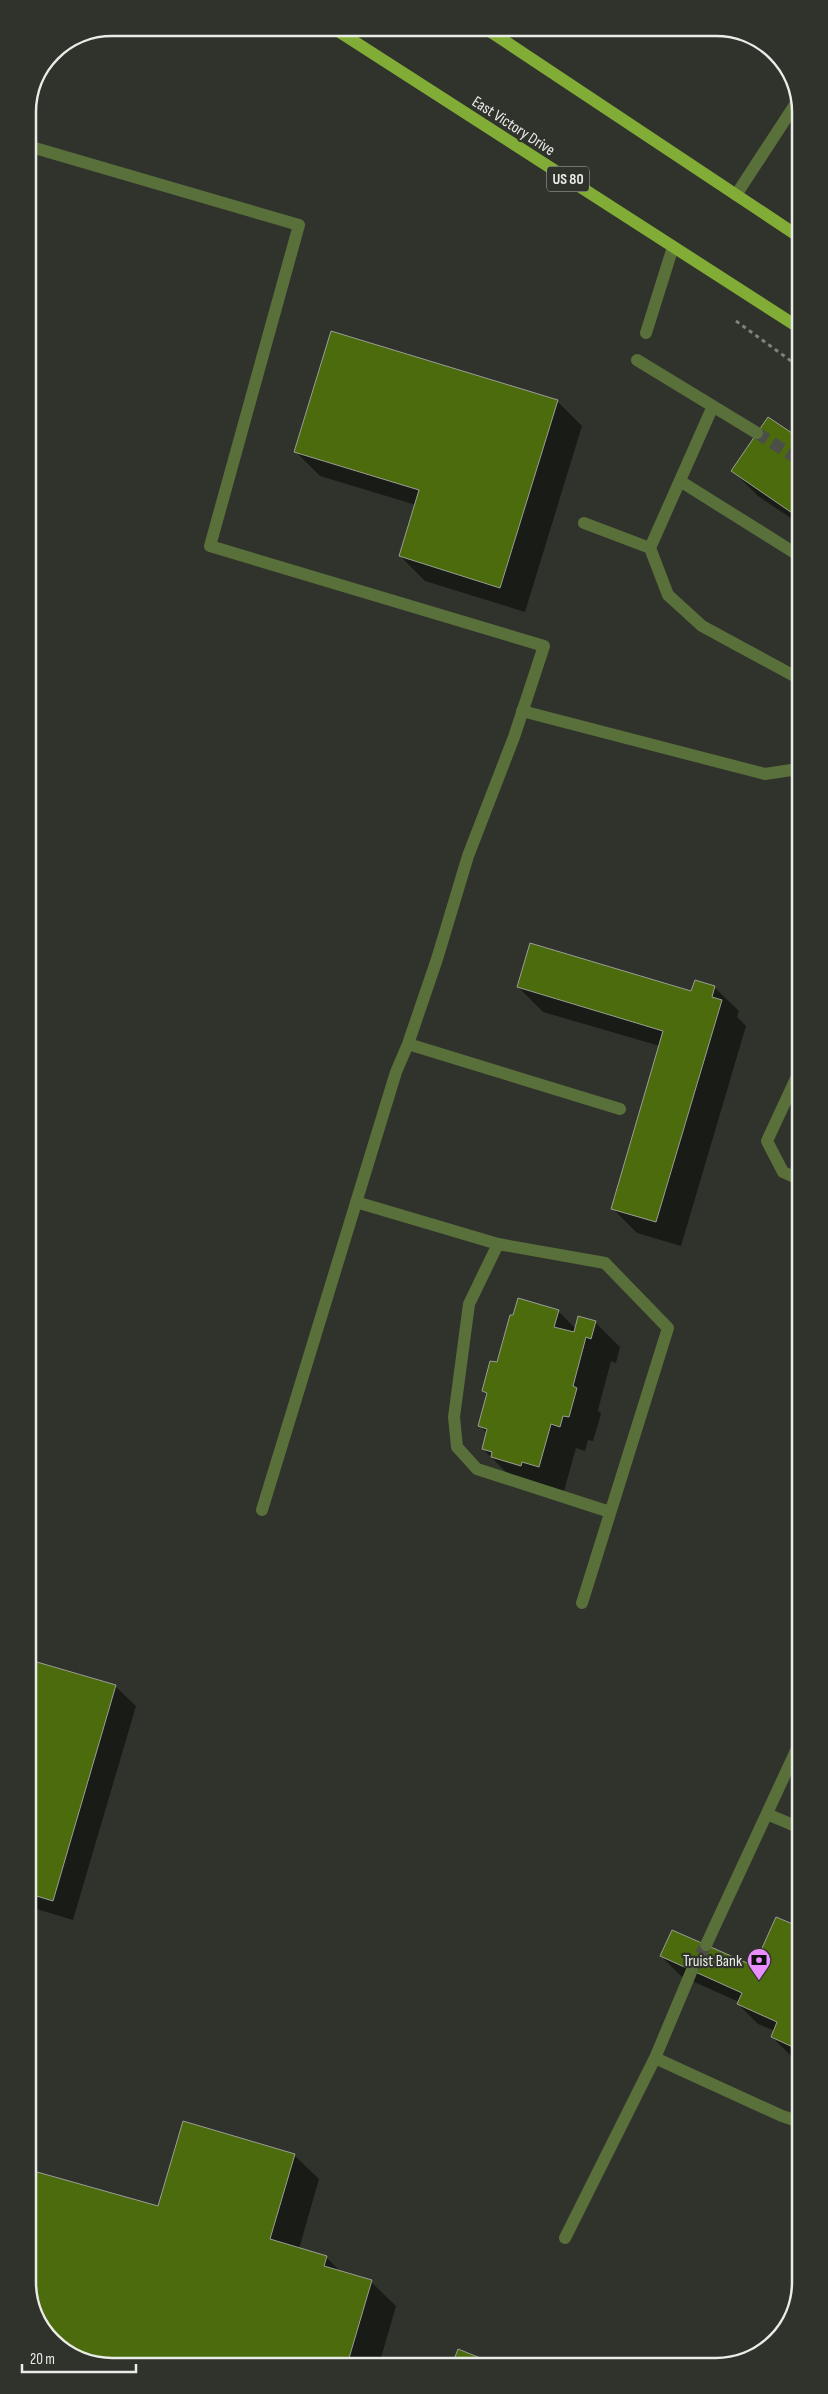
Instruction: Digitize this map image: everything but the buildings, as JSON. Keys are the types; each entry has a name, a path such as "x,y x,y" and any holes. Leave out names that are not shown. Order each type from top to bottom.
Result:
{"main road":[{"name":"East Victory Drive","path":"346,36 792,323"},
{"path":"504,36 792,232"}],"lane":[{"path":"736,195 792,110"},
{"path":"36,148 299,225 210,546 544,646 468,856 408,1044 396,1072 262,1510"},
{"path":"646,333 673,247"},
{"path":"637,360 757,433"},
{"path":"713,406 650,548 668,595 702,626 792,675"},
{"path":"680,481 792,551"},
{"path":"584,522 650,548"},
{"path":"522,711 765,774 792,770"},
{"path":"408,1044 620,1109"},
{"path":"792,1087 767,1141 783,1172 792,1176"},
{"path":"356,1202 498,1244 605,1263 668,1328 582,1602"},
{"path":"498,1244 469,1304 454,1417 457,1447 477,1469 610,1512"},
{"path":"706,1945 792,1759"},
{"path":"767,1814 792,1825"},
{"path":"565,2238 655,2058 692,1970"},
{"path":"655,2058 792,2119"}],"tunnel":[{"path":"757,433 792,455"},
{"path":"692,1970 706,1945"}],"place":[{"name":"Truist Bank","path":"759,1981"}]}
